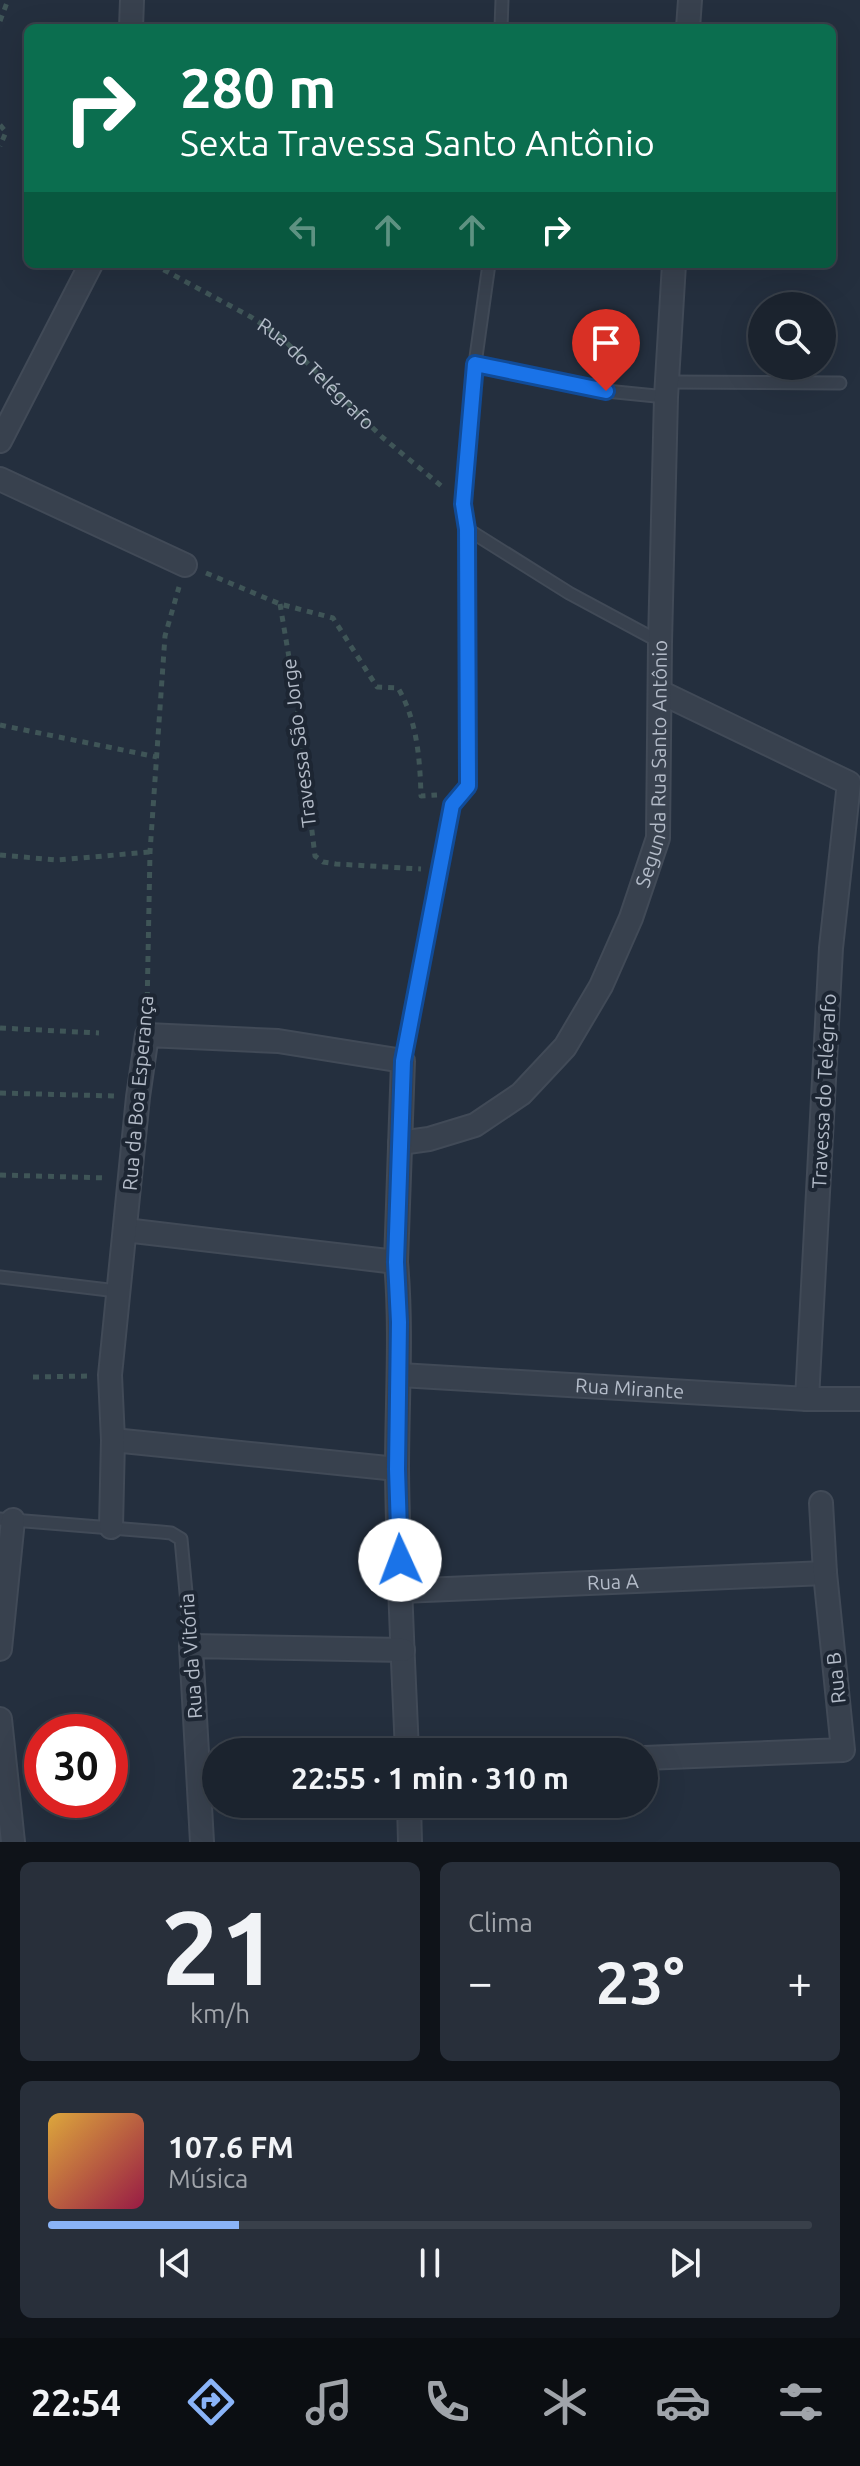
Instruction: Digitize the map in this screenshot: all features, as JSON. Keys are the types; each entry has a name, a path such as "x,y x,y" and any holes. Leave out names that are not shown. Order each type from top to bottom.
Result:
{"street":[{"path":"131,24 132,0"},
{"path":"688,24 690,0"},
{"path":"0,441 89,268"},
{"name":"Segunda Rua Santo Antônio","path":"400,1143 429,1139 475,1125 521,1094 565,1047 601,986 631,918 658,838 660,642 674,268"},
{"path":"0,479 185,565"},
{"path":"660,692 854,788"},
{"name":"Travessa do Telégrafo","path":"807,1399 831,948 854,788"},
{"path":"147,1035 278,1041 403,1061 396,1262 400,1375 397,1469 406,1738"},
{"name":"Rua da Boa Esperança","path":"111,1527 113,1440 110,1375 147,1035"},
{"path":"125,1230 396,1262"},
{"name":"Rua Mirante","path":"400,1375 807,1399 860,1399"},
{"path":"113,1440 397,1469"},
{"name":"Rua B","path":"658,1757 843,1750 821,1503"},
{"path":"0,1649 6,1520"},
{"name":"Rua A","path":"401,1591 825,1573"},
{"path":"191,1646 403,1650"},
{"name":"Rua da Vitória","path":"191,1646 202,1842"},
{"path":"0,1720 13,1842"},
{"path":"409,1818 410,1842"}],"lane":[{"path":"501,24 502,0"},
{"path":"403,1061 452,805 468,786 467,529 463,504 475,364 488,268"},
{"path":"475,364 606,391 840,383"},
{"path":"467,529 569,593 660,642"},
{"path":"0,1277 117,1291"},
{"path":"6,1520 111,1527"},
{"name":"Rua da Vitória","path":"111,1527 171,1533 181,1539 191,1646"}],"path":[{"path":"0,21 8,0"},
{"path":"0,125 6,132 0,146"},
{"name":"Rua do Telégrafo","path":"160,268 280,336 382,437 463,504"},
{"path":"185,565 280,604 333,618 377,687 398,688 410,708 421,767 421,796 446,795 452,805"},
{"name":"Rua da Boa Esperança","path":"147,1035 150,852 165,636 185,565"},
{"name":"Travessa São Jorge","path":"280,604 296,699 315,856 323,862 336,864 427,869"},
{"path":"0,725 157,757"},
{"path":"0,855 57,860 150,852"},
{"path":"0,1028 99,1033"},
{"path":"0,1093 98,1096"},
{"path":"0,1175 85,1177"},
{"path":"33,1377 110,1375"}],"route":[{"path":"400,1560 397,1469 399,1295 396,1262 403,1061 452,805 468,786 467,529 463,504 475,364 606,391"}]}
